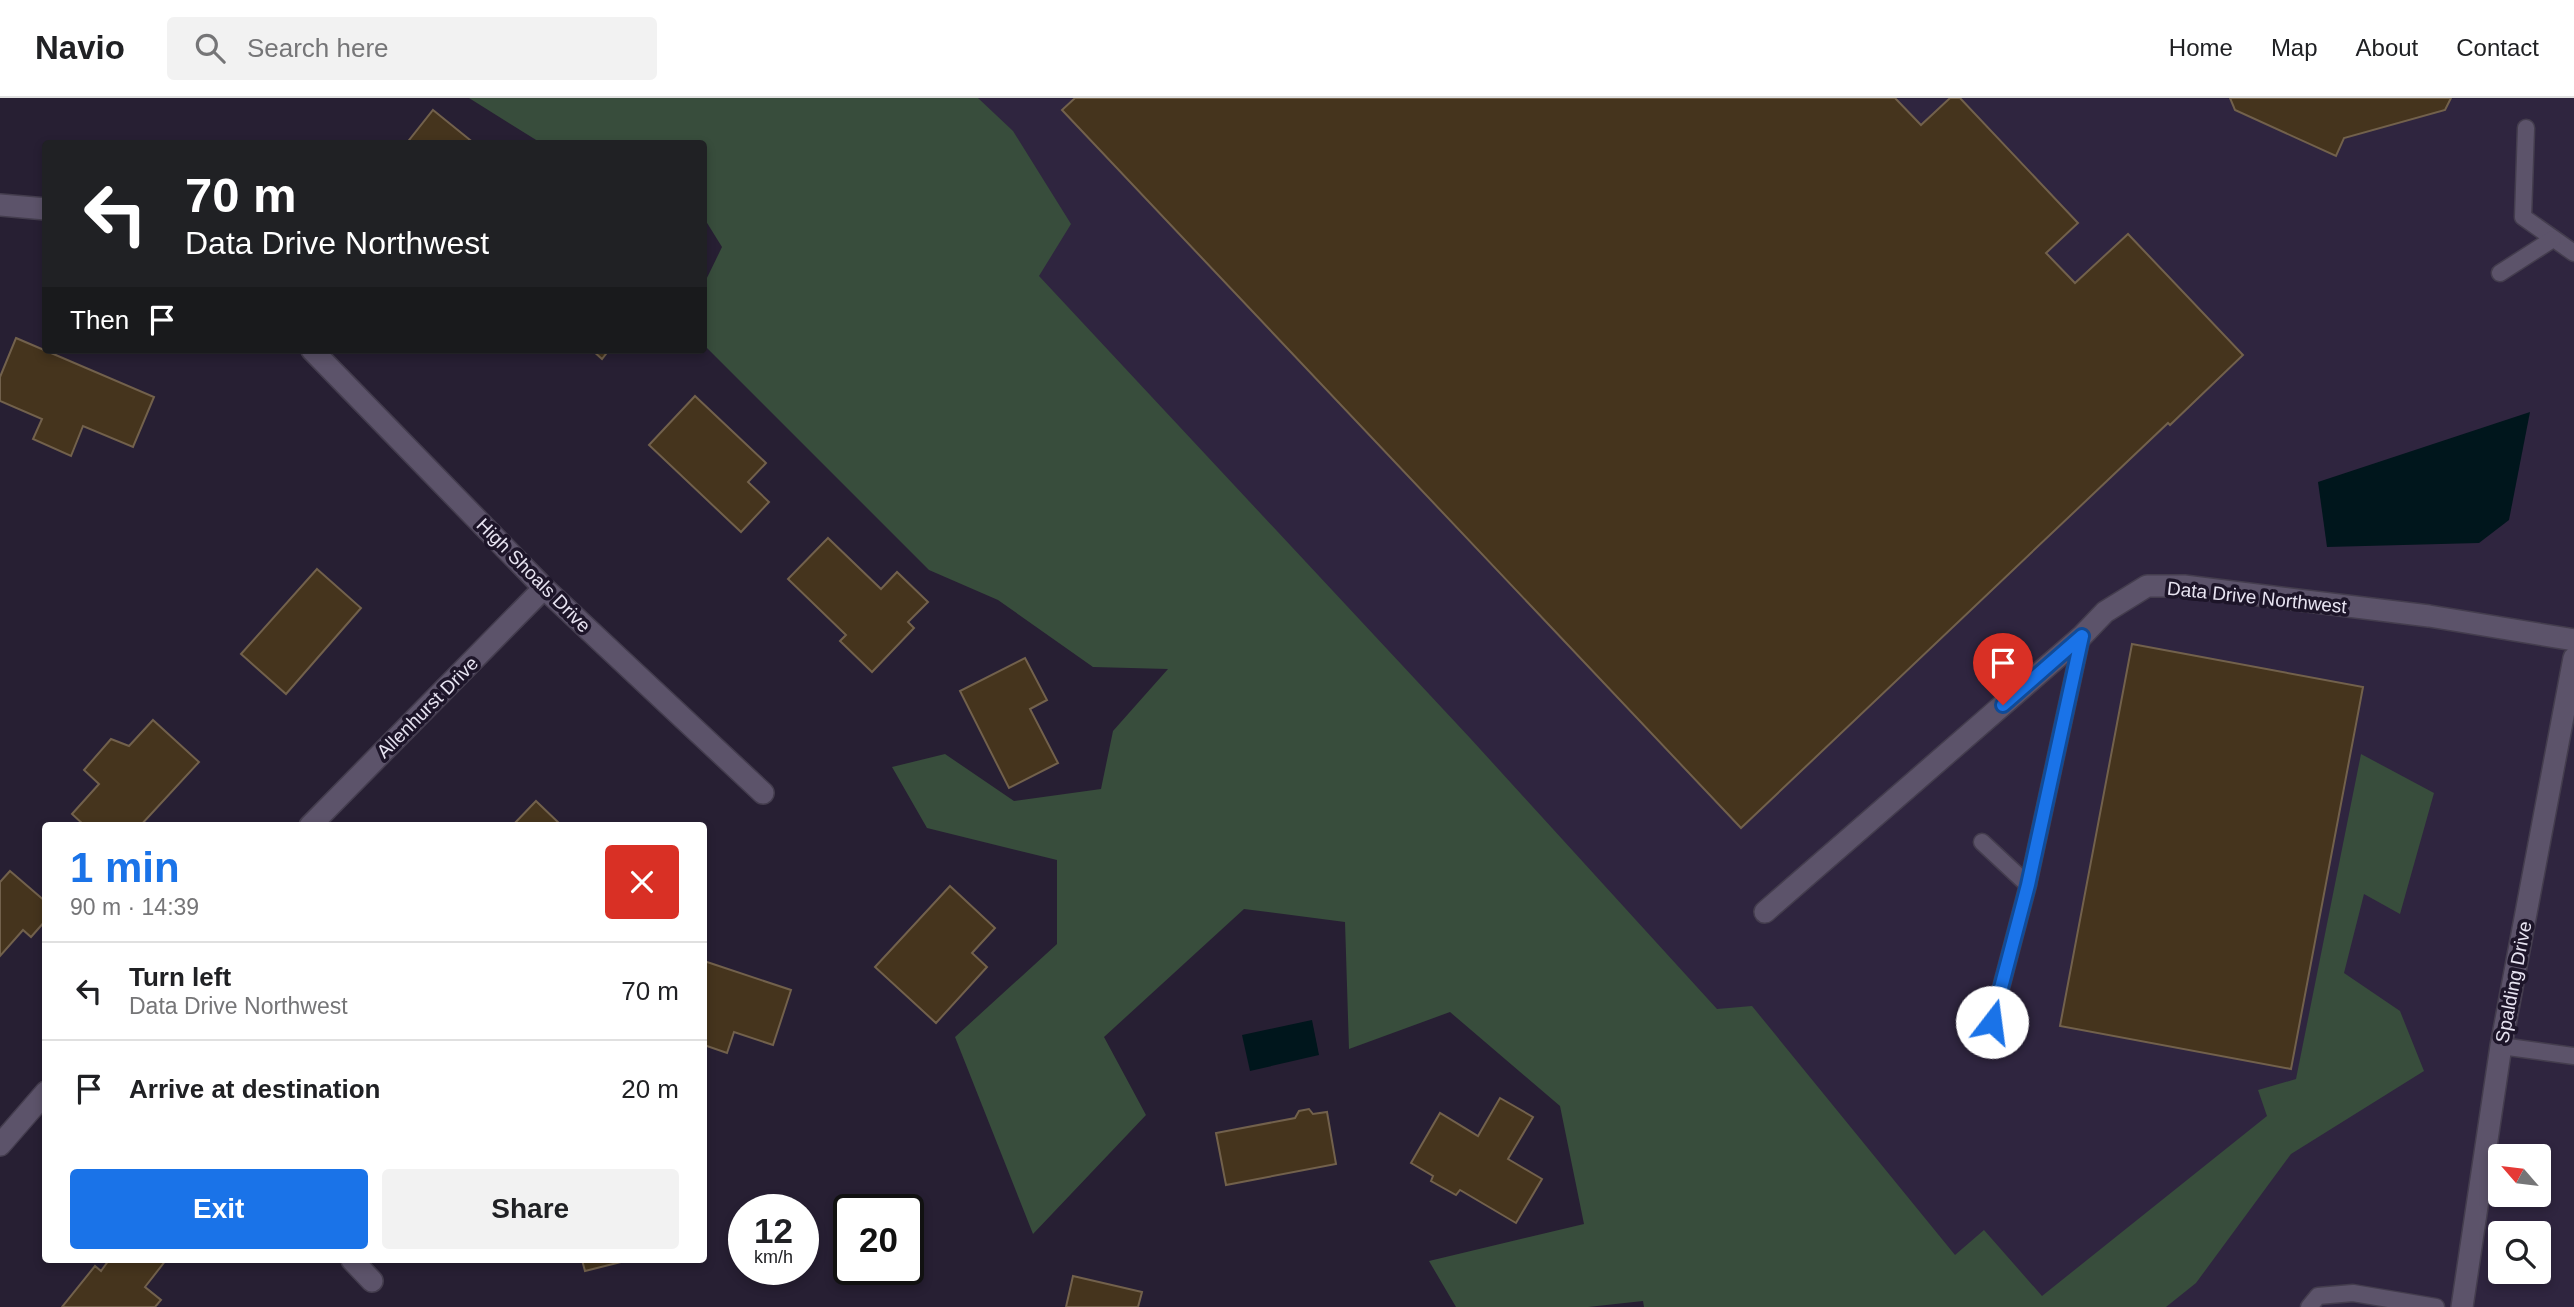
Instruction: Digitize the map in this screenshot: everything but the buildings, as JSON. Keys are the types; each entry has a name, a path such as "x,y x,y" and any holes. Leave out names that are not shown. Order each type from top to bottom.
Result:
{"street":[{"path":"0,205 42,209"},
{"name":"High Shoals Drive","path":"316,354 544,588 763,793"},
{"name":"Data Drive Northwest","path":"1765,912 2082,636 2105,612 2147,586 2172,586 2429,615 2574,640"},
{"name":"Allenhurst Drive","path":"314,822 544,588"},
{"name":"Spalding Drive","path":"2462,1307 2501,1046 2574,658"},
{"path":"0,1145 42,1097"},
{"path":"355,1263 372,1281"}],"lane":[{"path":"2526,128 2523,217 2574,253"},
{"path":"2500,273 2553,239"},
{"path":"1992,1022 2028,885 2082,636"},
{"path":"1982,842 2028,885"},
{"path":"2501,1046 2574,1056"},
{"path":"2309,1307 2318,1296 2353,1293 2436,1307"}],"shaded area":[{"path":"687,98 2574,98 2574,1307 1723,1307 1724,1223"}],"green space":[{"path":"469,98 978,98 1013,131 1071,224 1039,276 1470,738 1717,1009 1752,1006 1955,1255 1984,1230 2042,1296 2267,1116 2258,1090 2296,1079 2361,754 2434,793 2400,914 2364,894 2344,973 2400,1011 2424,1071 2291,1154 2196,1283 2166,1307 1644,1307 1643,1301 1588,1307 1456,1307 1429,1261 1584,1224 1560,1106 1450,1012 1349,1049 1345,922 1244,909 1104,1037 1146,1115 1033,1234 955,1037 1057,944 1057,860 927,828 892,767 945,754 1014,801 1101,789 1113,731 1168,669 1093,667 998,600 929,570 707,348 707,278 722,247 707,223 707,140 536,140"}],"water":[{"path":"2530,412 2509,520 2479,543 2327,547 2318,482"},
{"path":"1312,1020 1319,1055 1250,1071 1242,1035"}],"route":[{"path":"1992,1022 2028,885 2082,636 2003,705"}]}
